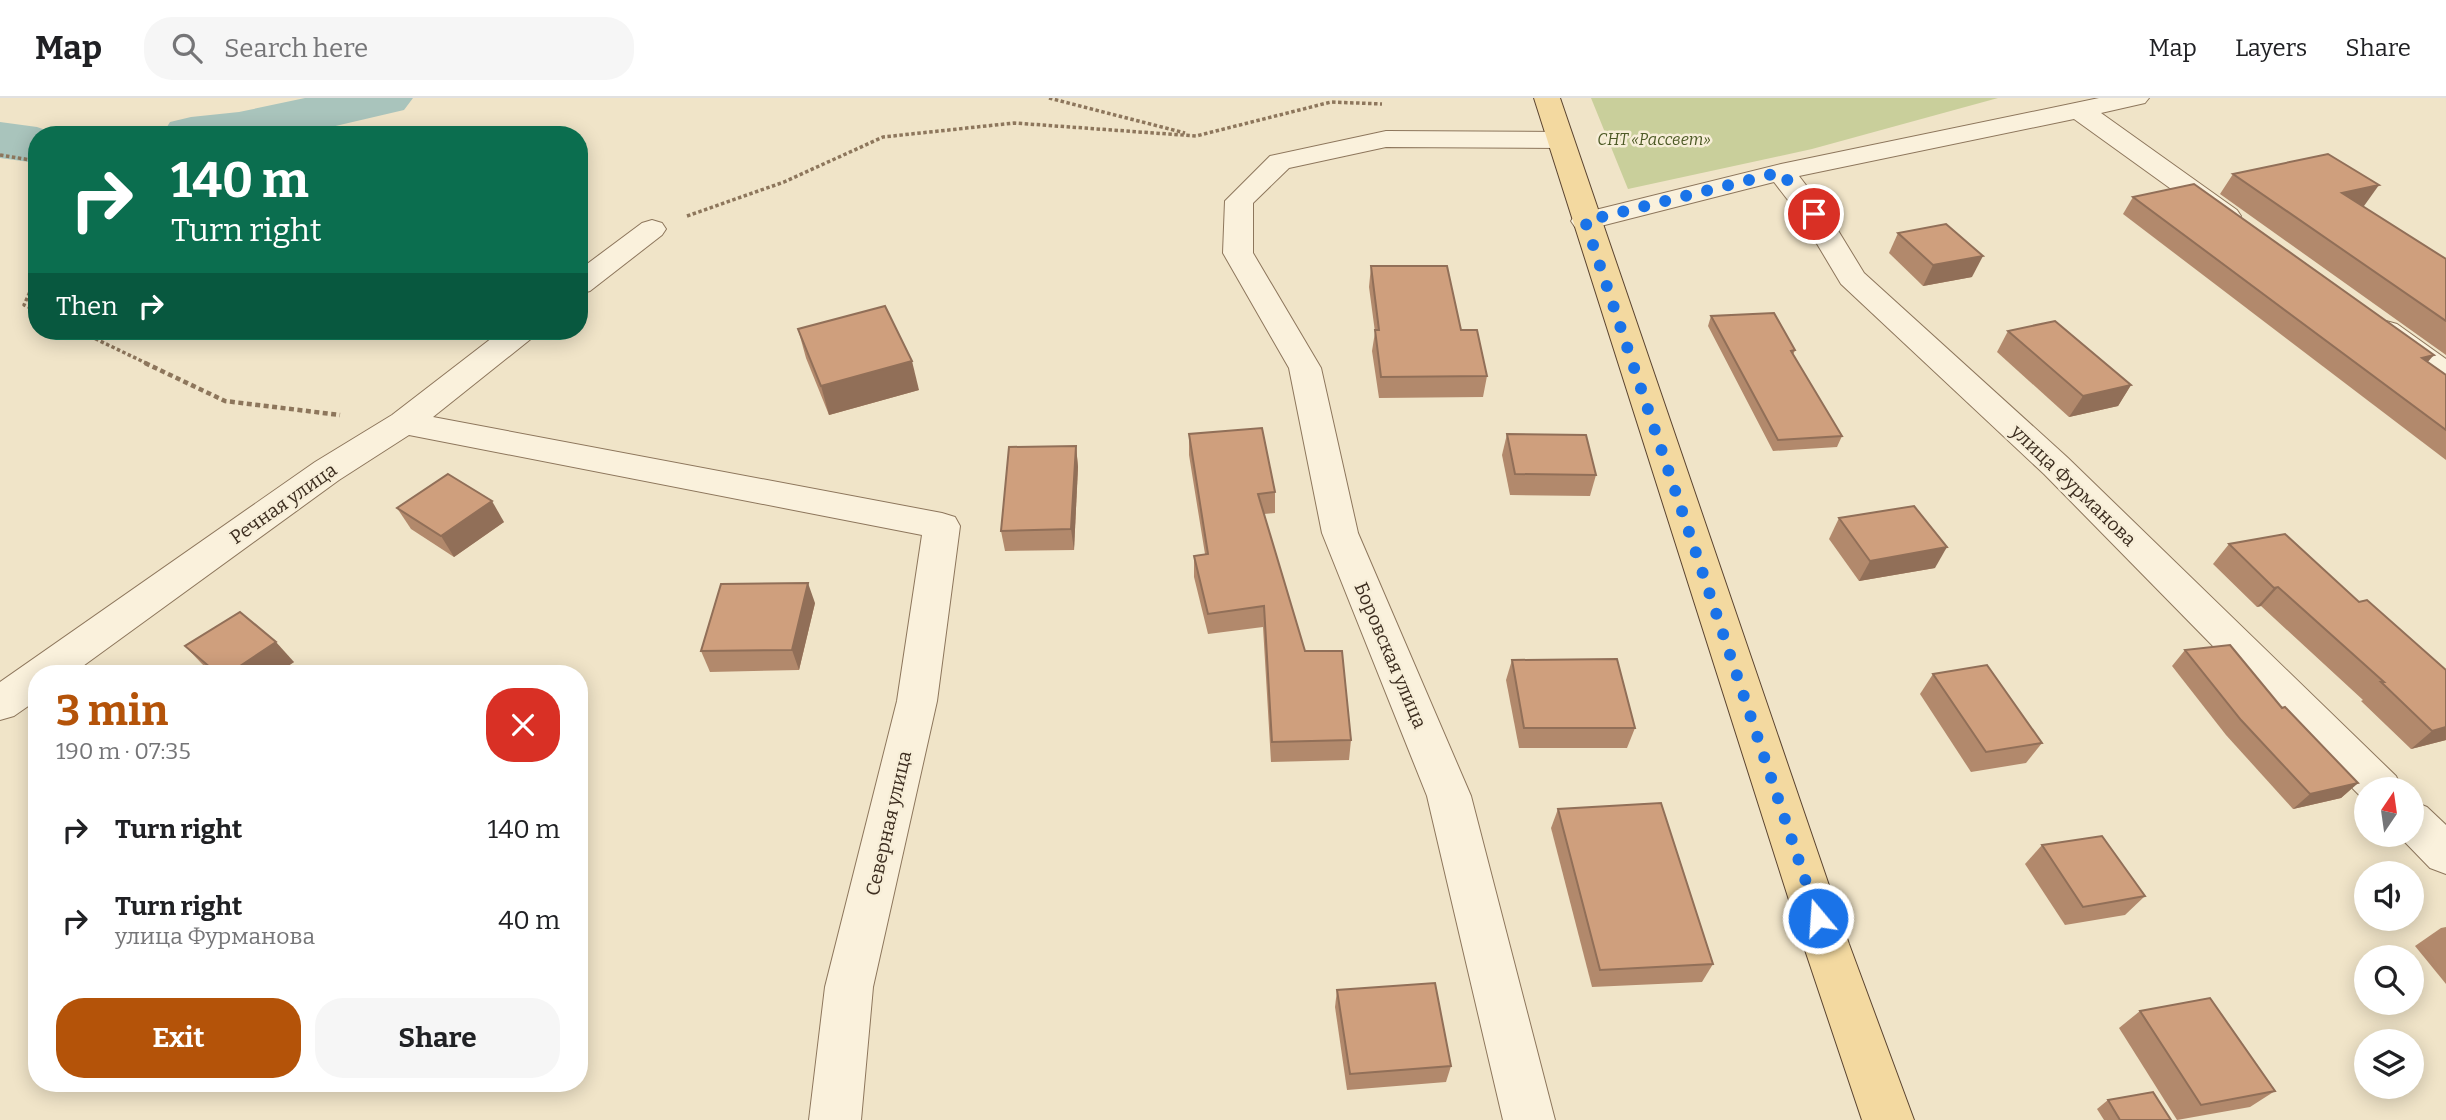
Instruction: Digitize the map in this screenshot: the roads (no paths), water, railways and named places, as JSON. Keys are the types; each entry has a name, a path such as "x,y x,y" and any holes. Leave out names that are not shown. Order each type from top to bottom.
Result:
{"main road":[{"path":"1547,98 1585,221 1813,905 1888,1120"}],"street":[{"path":"1585,221 1781,172 2136,98"},
{"path":"2078,109 2245,230"},
{"name":"Боровская улица","path":"1528,1120 1449,796 1340,533 1305,368 1238,253 1239,201 1280,162 1387,139 1561,140"},
{"name":"улица Фурманова","path":"1781,172 1814,214 1852,278 2056,466 2369,777"},
{"path":"588,278 652,229"},
{"path":"2368,318 2446,374"},
{"name":"Речная улица","path":"56,665 327,471 404,423 510,340"},
{"name":"Северная улица","path":"404,423 942,526 917,701 849,987 835,1120"},
{"path":"0,704 28,684"},
{"path":"2424,832 2446,854"}],"waterway":[{"path":"257,126 384,98"},
{"path":"0,140 28,144"}],"park label":[{"name":"СНТ «Рассвет»","path":"1654,139"}]}
